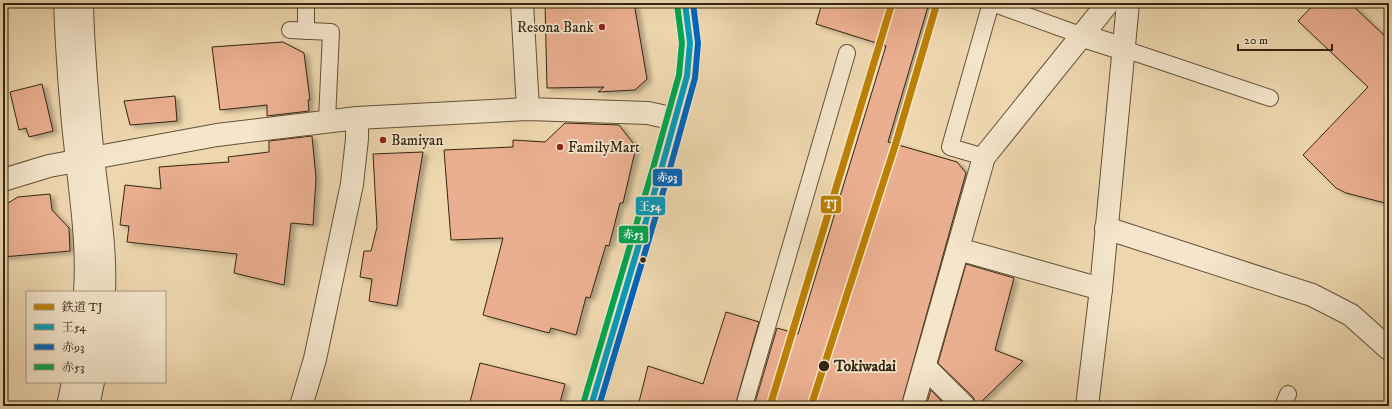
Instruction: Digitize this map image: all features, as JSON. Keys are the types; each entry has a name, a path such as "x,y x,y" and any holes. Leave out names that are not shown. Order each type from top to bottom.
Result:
{"street":[{"path":"65,3 68,69 85,159 101,226 104,291"},
{"path":"82,3 84,61 85,291"},
{"path":"522,3 528,109"},
{"path":"591,406 659,178 687,76 690,43 685,3"},
{"path":"912,406 925,367 984,157 1083,36 1108,3"},
{"path":"1087,406 1101,289 1128,3"},
{"path":"1083,36 1124,48"},
{"path":"3,180 49,166 85,159 217,135 327,120 528,109 648,112 675,119"},
{"path":"301,406 315,359 352,184 357,139 357,118"},
{"path":"1106,228 1312,295 1351,315 1389,349"},
{"path":"958,249 1101,289"},
{"path":"925,367 964,406"},
{"path":"68,406 73,383"},
{"path":"88,406 93,383"}],"lane":[{"path":"306,3 306,31"},
{"path":"984,157 950,147 991,3 1083,36"},
{"path":"290,30 330,32 327,120"},
{"path":"1124,48 1270,98"},
{"path":"744,406 847,53"}],"building":[{"path":"545,3 634,3 647,79 635,90 598,92 604,87 547,88"},
{"path":"822,3 929,3 888,142 957,162 966,173 901,406 754,406 777,328 798,334 886,46 816,24"},
{"path":"1315,3 1350,3 1389,40 1389,204 1346,193 1336,188 1303,155 1368,87 1298,21"},
{"path":"283,42 304,53 310,100 308,100 309,111 267,116 267,105 220,110 212,47"},
{"path":"42,84 53,131 29,137 26,128 19,130 10,92"},
{"path":"175,96 177,121 130,125 124,101"},
{"path":"565,123 619,125 636,147 623,203 620,203 609,246 606,245 590,298 586,297 576,335 551,328 549,333 483,315 503,238 451,240 444,150 513,147 513,140 545,142"},
{"path":"312,136 316,178 313,225 291,223 284,285 234,273 237,254 127,242 129,226 120,225 125,185 161,189 159,167 229,162 228,157 269,152 269,141"},
{"path":"423,152 397,306 369,301 372,279 360,277 364,251 371,251 377,227 373,154"},
{"path":"50,194 52,210 69,228 70,251 3,257 3,206 18,197"},
{"path":"966,264 1014,278 995,350 1023,361 977,406 973,397 938,363"},
{"path":"726,312 759,322 735,406 652,406 639,402 648,366 703,384"},
{"path":"480,363 565,384 559,406 469,406"},
{"path":"931,390 946,406 926,406"}],"rail line":[{"name":"TJ","path":"770,406 892,3"},
{"name":"TJ","path":"811,406 895,146 937,3"}],"transit line":[{"name":"王54","path":"591,406 661,170 687,76 690,43 685,3"},
{"name":"赤93","path":"599,406 669,172 695,78 698,43 693,3"},
{"name":"赤53","path":"583,404 679,75 682,43 677,4"}],"place":[{"name":"Resona Bank","path":"602,27"},
{"name":"Bamiyan","path":"383,140"},
{"name":"FamilyMart","path":"560,147"},
{"name":"Tokiwadai","path":"824,366"}]}
